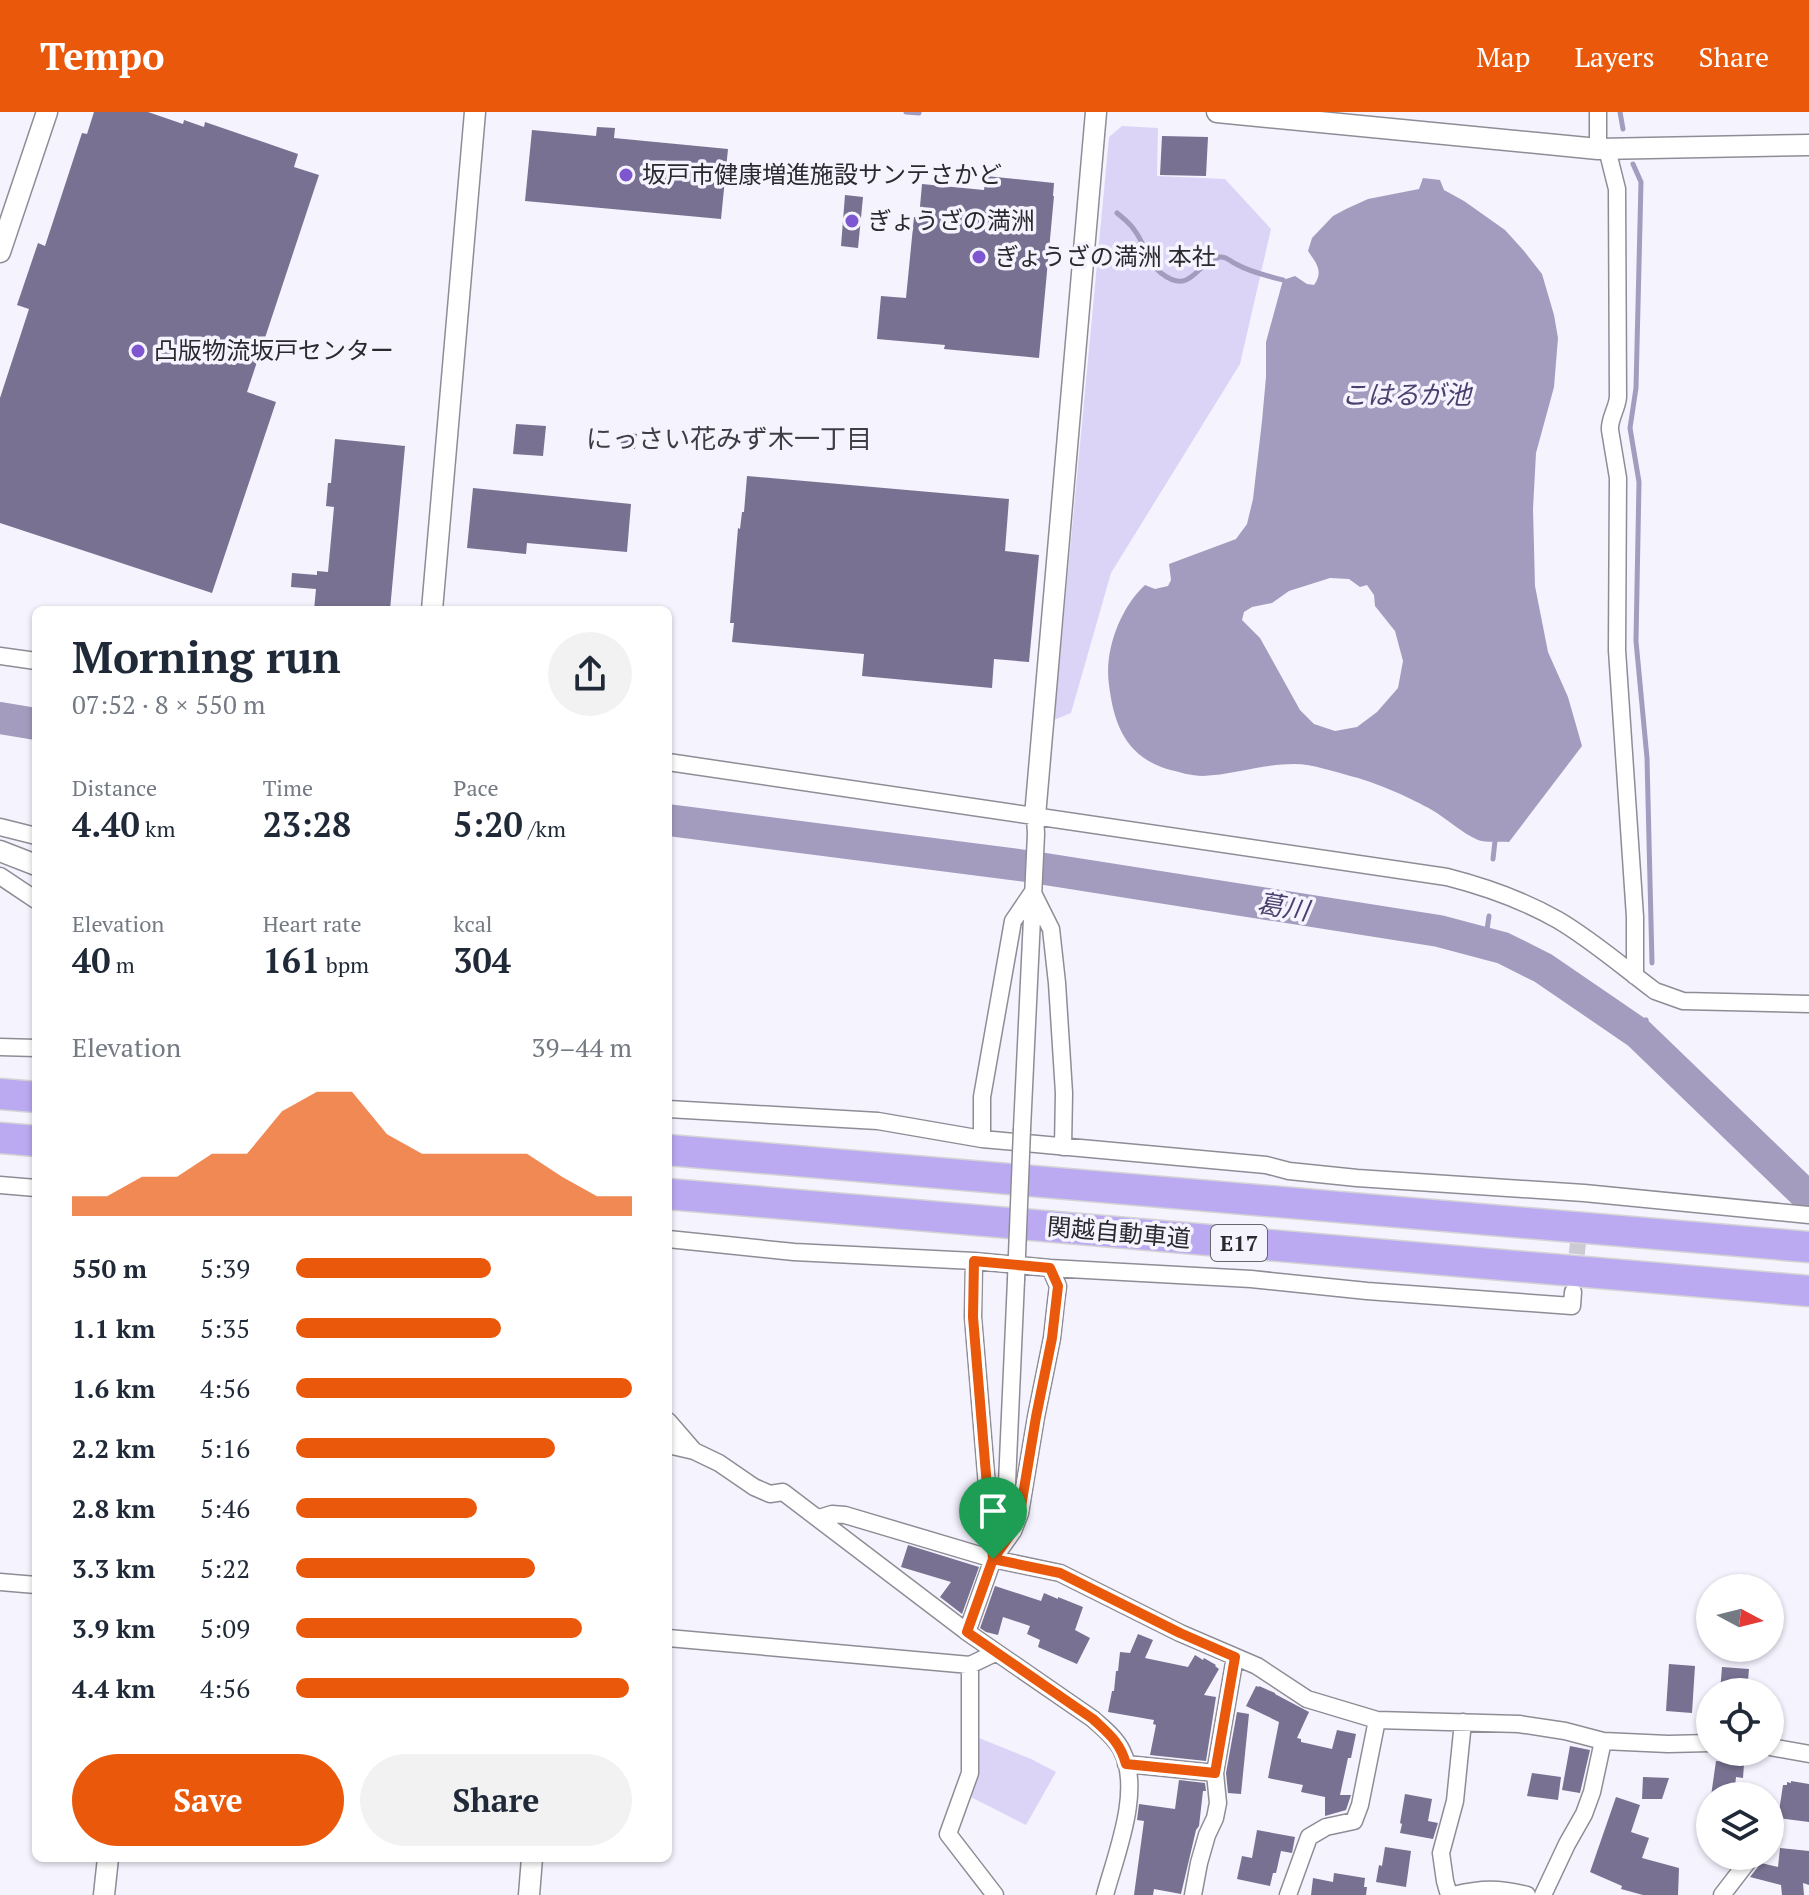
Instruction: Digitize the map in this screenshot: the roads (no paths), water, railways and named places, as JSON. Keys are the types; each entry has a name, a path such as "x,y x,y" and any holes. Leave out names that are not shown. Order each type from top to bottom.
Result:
{"highway":[{"path":"0,1094 32,1097"},
{"path":"0,1138 32,1141"},
{"name":"関越自動車道","path":"672,1150 1809,1247"},
{"name":"関越自動車道","path":"672,1194 1809,1291"}],"street":[{"path":"0,252 47,112"},
{"path":"432,606 475,112"},
{"path":"967,1632 993,1559 1007,1483 1036,825 1096,112"},
{"path":"1217,112 1603,149 1809,145"},
{"path":"1598,112 1603,149 1617,189 1618,397 1610,430 1618,478 1617,650 1635,917 1635,976"},
{"path":"0,656 32,660"},
{"path":"672,763 1036,825 1191,838 1447,877 1522,902 1559,921 1655,991 1683,1001 1809,1004"},
{"path":"0,827 32,835"},
{"path":"0,851 32,863"},
{"path":"0,876 32,897"},
{"path":"982,1139 982,1097 1013,921 1033,890"},
{"path":"1033,890 1051,929 1064,1093 1063,1147"},
{"path":"0,1047 32,1048"},
{"path":"672,1109 878,1121 982,1139 1254,1164 1357,1178 1583,1200 1809,1215"},
{"path":"0,1185 32,1188"},
{"path":"672,1239 794,1252 1251,1279 1572,1306 1573,1292"},
{"path":"974,1261 973,1317 993,1559"},
{"path":"993,1559 1013,1531 1020,1513 1055,1314 1058,1286 1050,1268"},
{"path":"672,1426 694,1451"},
{"path":"672,1446 694,1451 719,1463 770,1494 783,1492 995,1653 1093,1719 1108,1733 1122,1750 1131,1780 1130,1802 1105,1895"},
{"path":"819,1518 832,1514 845,1515 993,1559 1060,1573 1180,1633 1257,1666 1307,1699 1377,1720 1519,1724 1603,1741 1696,1743"},
{"path":"0,1582 32,1585"},
{"path":"672,1638 970,1665 995,1653"},
{"path":"1193,1895 1199,1863 1218,1803 1215,1773 1235,1657"},
{"path":"970,1665 970,1773 948,1834 995,1895"},
{"path":"1288,1895 1309,1837 1326,1827 1354,1821 1377,1720"},
{"path":"1463,1722 1455,1801 1441,1853 1445,1881 1452,1895 1482,1888 1527,1895"},
{"path":"1543,1895 1584,1814 1603,1741"},
{"path":"1784,1750 1809,1754"},
{"path":"1126,1764 1215,1773"},
{"path":"104,1895 108,1862"},
{"path":"529,1895 532,1862"},
{"path":"1722,1895 1741,1870"}],"water":[{"name":"こはるが池","path":"1423,178 1440,180 1444,190 1505,230 1542,274 1558,338 1554,387 1536,453 1533,509 1535,586 1548,652 1568,697 1582,746 1509,842 1478,840 1405,796 1363,779 1316,767 1282,764 1203,776 1167,769 1141,756 1124,737 1114,713 1109,685 1112,644 1121,618 1136,595 1145,585 1155,589 1168,586 1171,580 1169,564 1236,539 1247,524 1262,421 1266,342 1283,280 1295,276 1314,285 1319,271 1308,251 1312,238 1333,216 1368,199 1419,189","holes":["1330,578 1349,579 1360,587 1367,585 1374,595 1375,606 1395,631 1403,661 1398,688 1377,712 1357,727 1335,731 1314,724 1300,710 1260,638 1242,620 1244,612 1252,607 1272,603 1289,591"]}],"waterway":[{"path":"906,112 919,113"},
{"path":"1620,112 1623,129"},
{"path":"1633,164 1641,182 1636,388 1630,428 1639,482 1636,641 1647,758 1652,963"},
{"path":"1117,213 1133,228 1156,269 1171,279 1187,280 1212,260 1222,257 1259,274 1283,280"},
{"name":"葛川","path":"0,718 32,723"},
{"name":"葛川","path":"672,821 1026,866 1439,931 1503,948 1543,968 1638,1033 1809,1198"},
{"path":"1493,859 1495,841"},
{"path":"1485,943 1489,916"},
{"path":"1638,1033 1646,1020"}],"tunnel":[{"path":"1574,1278 1582,1208"}],"place":[{"name":"坂戸市健康増進施設サンテさかど","path":"626,175"},
{"name":"ぎょうざの満洲","path":"852,221"},
{"name":"ぎょうざの満洲 本社","path":"979,257"},
{"name":"凸版物流坂戸センター","path":"138,351"}],"district":[{"name":"にっさい花みず木一丁目","path":"729,439"}]}
